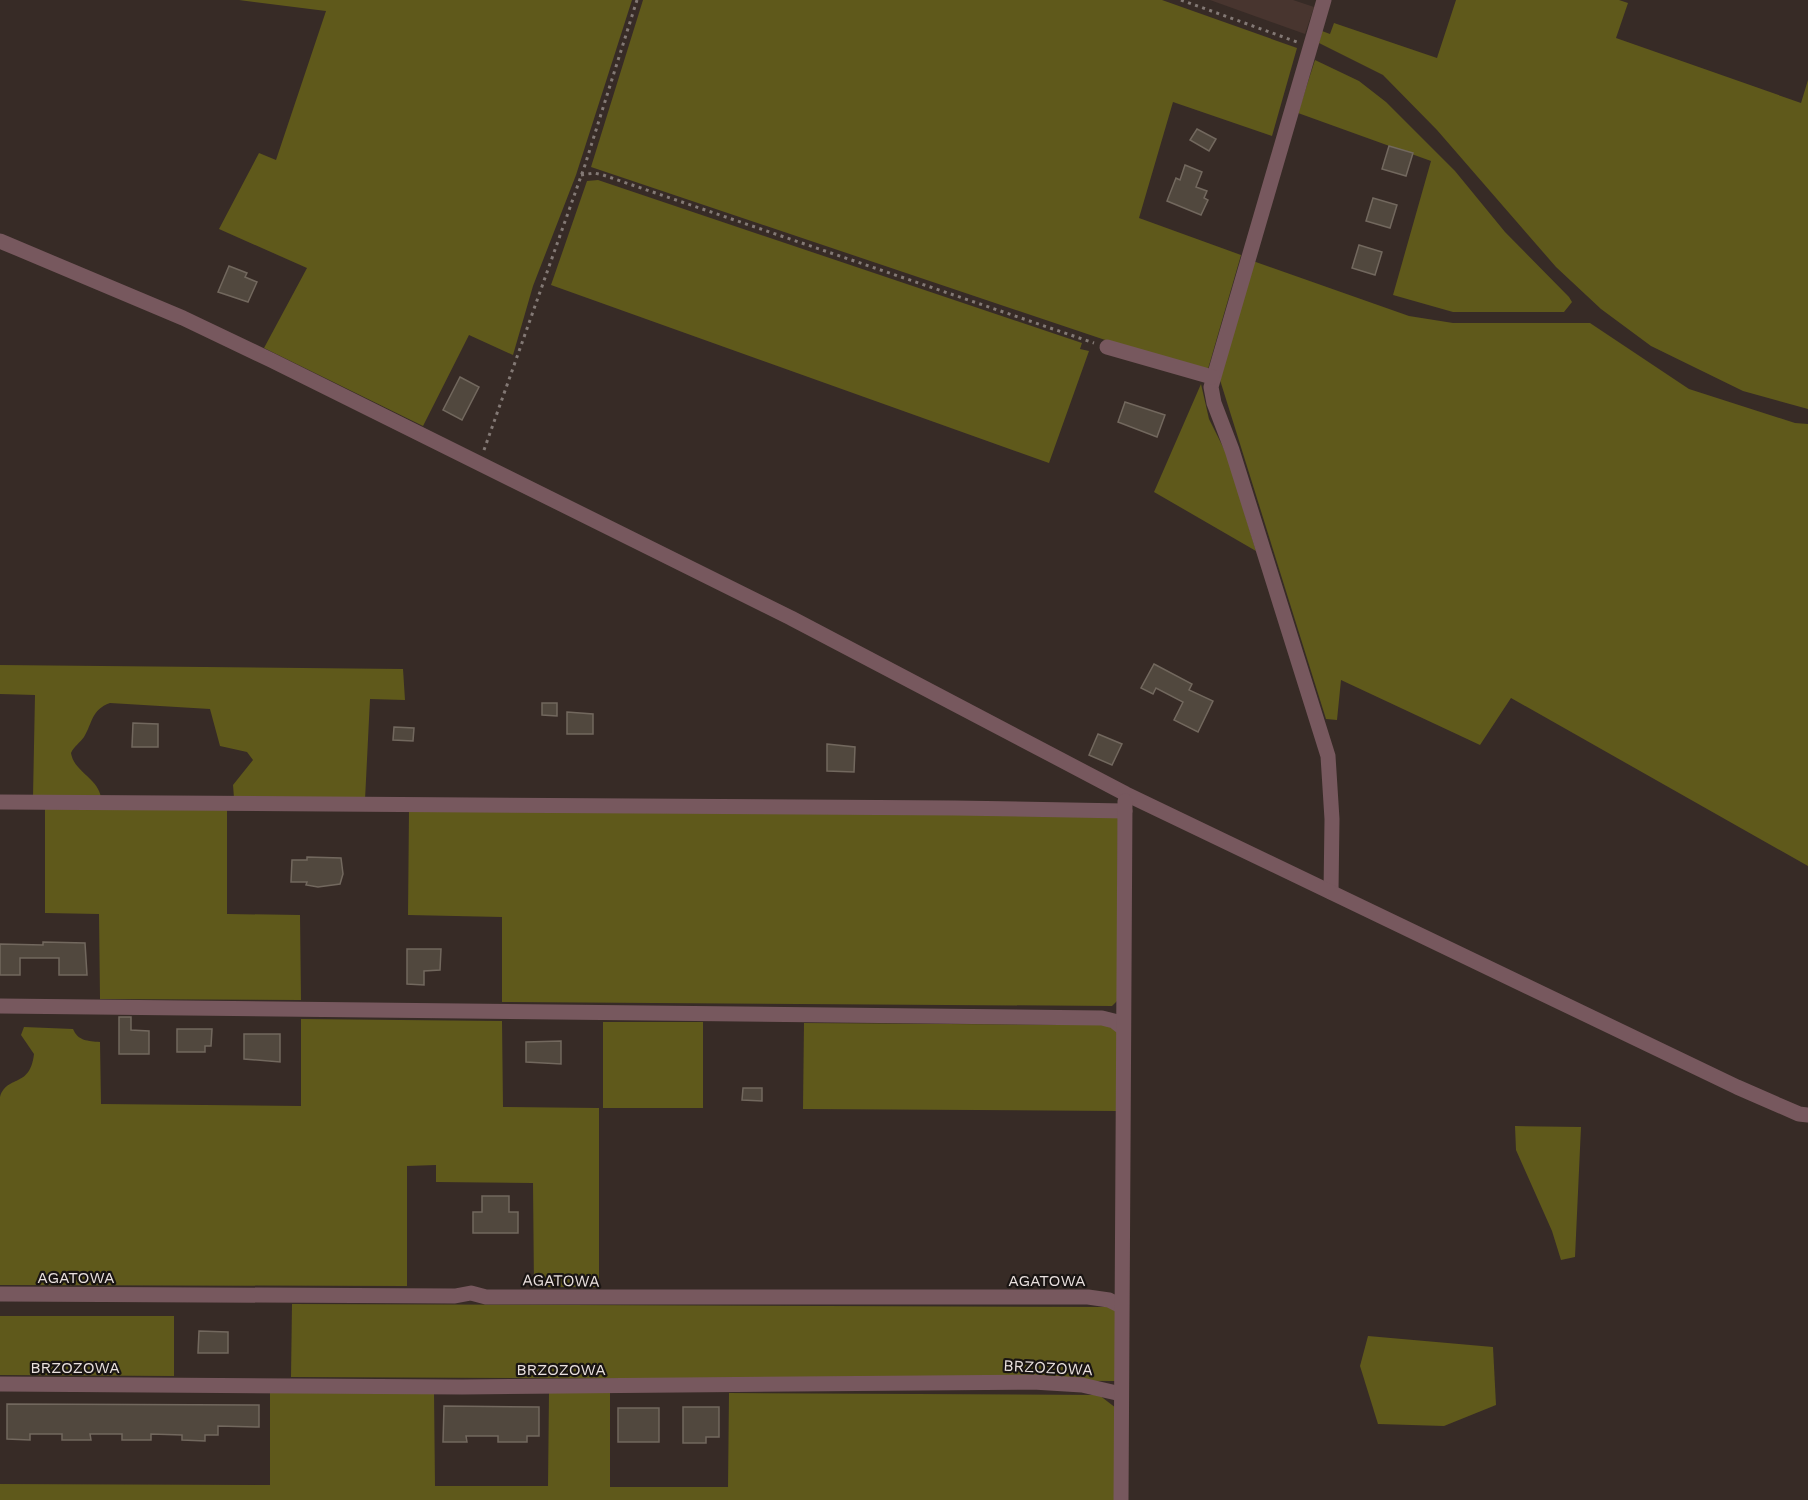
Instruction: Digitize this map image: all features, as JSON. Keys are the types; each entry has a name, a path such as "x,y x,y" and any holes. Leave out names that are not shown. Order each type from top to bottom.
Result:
{"street":[{"path":"1324,0 1212,378 1214,403 1232,450 1328,756 1332,819 1331,892"},
{"path":"0,241 183,318 791,618 1126,794 1737,1087 1799,1114 1808,1114"},
{"path":"1107,347 1212,378"},
{"path":"1121,1500 1126,794"},
{"path":"0,802 943,807 1125,811"},
{"path":"0,1006 1102,1018 1123,1028"},
{"name":"AGATOWA","path":"0,1294 455,1296 471,1293 486,1297 627,1299 1088,1297 1109,1300 1121,1306"},
{"name":"BRZOZOWA","path":"0,1384 462,1387 1033,1382 1082,1385 1121,1394"}],"path":[{"path":"480,463 581,176 637,0"},
{"path":"1181,0 1310,47"},
{"path":"581,176 594,173 603,175 1107,347"}],"shaded area":[{"path":"239,0 632,0 576,175 533,286 513,355 469,335 423,426 264,348 307,268 219,229 259,153 276,160 326,11"},
{"path":"643,0 1162,0 1297,48 1272,136 1173,102 1139,218 1241,255 1208,369 1129,348 591,167"},
{"path":"1210,0 1293,0 1314,7 1305,34"},
{"path":"1456,0 1619,0 1628,3 1616,38 1801,103 1808,80 1808,409 1743,391 1651,346 1601,309 1556,267 1437,130 1383,75 1319,43 1322,31 1330,34 1334,23 1437,58"},
{"path":"1315,60 1359,81 1386,102 1455,171 1505,232 1569,297 1572,302 1564,312 1453,312 1393,295 1431,161 1298,113"},
{"path":"598,180 1082,343 1080,349 1089,351 1049,463 551,285 587,181"},
{"path":"1253,261 1409,316 1453,323 1590,323 1689,389 1795,423 1808,424 1808,866 1511,698 1480,745 1341,680 1337,720 1326,719 1220,380"},
{"path":"1201,384 1209,419 1227,455 1256,551 1154,492"},
{"path":"0,665 403,669 405,700 370,699 365,800 234,798 233,785 253,760 247,752 220,746 210,709 110,703 99,709 84,737 71,753 76,765 95,784 101,797 33,797 35,695 0,694"},
{"path":"45,807 227,809 227,914 300,915 301,1000 100,999 99,914 45,913"},
{"path":"409,810 1118,816 1117,1001 1112,1006 502,1002 502,917 408,915"},
{"path":"301,1019 502,1021 503,1107 599,1108 599,1287 534,1287 533,1183 436,1182 436,1165 407,1166 407,1286 0,1285 0,1097 3,1090 23,1077 32,1065 34,1054 21,1035 24,1027 73,1029 81,1038 100,1042 101,1104 301,1106"},
{"path":"603,1022 703,1022 703,1108 603,1108"},
{"path":"804,1023 1112,1025 1117,1030 1117,1111 803,1109"},
{"path":"1515,1126 1581,1127 1575,1257 1561,1260 1552,1231 1516,1150"},
{"path":"292,1304 1115,1307 1115,1381 291,1377"},
{"path":"0,1316 174,1316 174,1376 0,1375"},
{"path":"1368,1336 1493,1347 1496,1405 1444,1426 1378,1424 1360,1366"},
{"path":"270,1391 434,1392 435,1486 548,1486 549,1392 610,1392 610,1487 728,1487 729,1393 1099,1395 1116,1408 1115,1500 0,1500 0,1484 270,1485"}],"building":[{"path":"1197,129 1216,139 1209,151 1190,140"},
{"path":"1389,146 1413,153 1406,176 1382,169"},
{"path":"1185,165 1202,172 1196,187 1207,191 1204,198 1208,200 1201,215 1167,201 1176,178 1180,180"},
{"path":"1373,198 1397,205 1390,228 1366,221"},
{"path":"1359,245 1382,252 1375,275 1352,268"},
{"path":"229,266 247,273 245,277 257,282 248,302 218,292"},
{"path":"460,377 479,387 462,420 443,410"},
{"path":"1125,402 1165,415 1157,437 1118,422"},
{"path":"1154,664 1192,684 1189,690 1213,701 1198,732 1174,720 1183,702 1156,688 1153,694 1141,688"},
{"path":"542,703 557,703 557,716 542,715"},
{"path":"567,712 593,714 593,734 567,734"},
{"path":"133,723 158,724 158,747 132,747"},
{"path":"394,727 414,728 413,741 393,740"},
{"path":"1098,734 1122,744 1112,765 1089,755"},
{"path":"827,744 855,747 854,772 827,771"},
{"path":"307,857 341,858 343,874 340,884 318,887 306,885 307,882 291,882 292,860 307,860"},
{"path":"43,942 85,943 87,975 59,975 59,958 20,958 20,975 0,975 0,944 43,945"},
{"path":"407,949 441,949 440,970 424,971 424,985 407,984"},
{"path":"119,1017 131,1017 131,1030 149,1031 149,1054 119,1054"},
{"path":"177,1029 212,1029 211,1046 205,1046 205,1052 177,1052"},
{"path":"244,1034 280,1034 280,1062 244,1059"},
{"path":"561,1041 561,1064 526,1062 526,1042"},
{"path":"743,1088 762,1088 762,1101 742,1100"},
{"path":"482,1196 509,1196 509,1212 518,1212 518,1233 473,1233 473,1212 482,1212"},
{"path":"199,1331 228,1332 228,1353 198,1353"},
{"path":"7,1404 259,1405 259,1427 218,1426 218,1435 205,1435 205,1441 182,1440 182,1435 151,1434 151,1440 122,1440 122,1434 90,1434 91,1440 62,1440 62,1434 30,1434 30,1440 7,1439"},
{"path":"444,1406 539,1407 539,1436 527,1436 527,1442 498,1442 498,1436 466,1436 467,1442 443,1442"},
{"path":"683,1407 719,1407 719,1437 706,1437 706,1443 683,1443"},
{"path":"618,1408 659,1408 659,1442 618,1442"}]}
